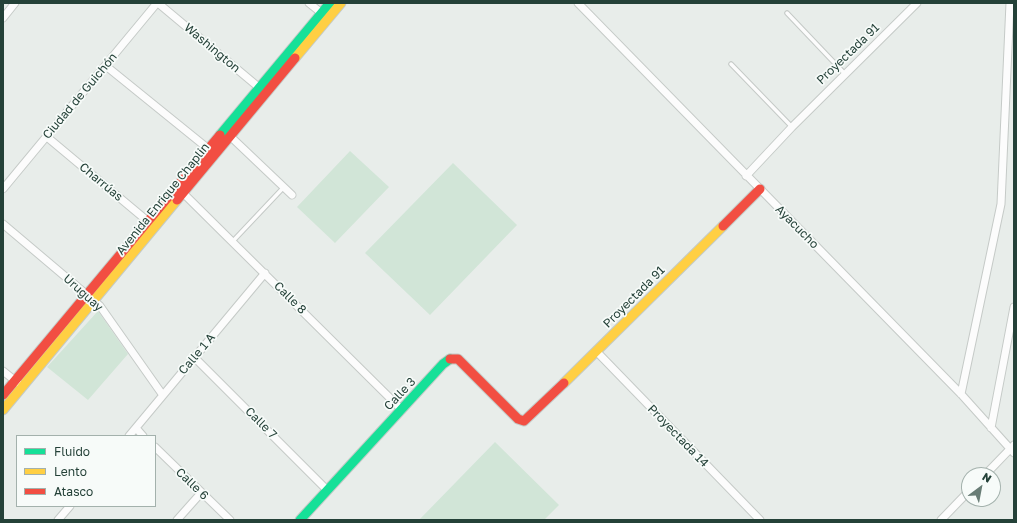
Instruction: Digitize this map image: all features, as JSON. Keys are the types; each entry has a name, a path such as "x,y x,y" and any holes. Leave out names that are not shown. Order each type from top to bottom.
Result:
{"street":[{"path":"3,18 15,3"},
{"name":"Ciudad de Guichón","path":"3,189 158,3"},
{"name":"Washington","path":"158,3 267,94"},
{"path":"310,3 325,16"},
{"name":"Avenida Enrique Chaplin","path":"3,410 94,301 152,224 177,186 211,152 230,136 267,94 325,16 330,3"},
{"name":"Avenida Enrique Chaplin","path":"3,395 87,295 152,224 184,193 211,152 259,88 325,16 342,3"},
{"name":"Ayacucho","path":"578,3 1013,449"},
{"name":"Proyectada 91","path":"746,176 792,126 917,3"},
{"path":"961,394 1002,204 1010,3"},
{"path":"106,66 211,152"},
{"path":"230,136 292,195"},
{"name":"Charrúas","path":"47,137 152,224"},
{"name":"Calle 8","path":"177,186 402,410"},
{"name":"Proyectada 91","path":"524,421 597,352 760,189"},
{"name":"Uruguay","path":"3,224 100,306 162,394"},
{"name":"Calle 1 A","path":"130,435 162,394 265,273"},
{"path":"991,428 1014,306"},
{"name":"Proyectada 14","path":"597,352 760,520"},
{"name":"Calle 7","path":"194,357 327,490"},
{"name":"Calle 3","path":"300,520 443,364 452,358 458,359 518,419 524,421"},
{"path":"3,371 23,387"},
{"path":"136,428 142,435"},
{"name":"Calle 6","path":"156,448 230,520"},
{"path":"994,467 1013,449"},
{"path":"176,520 201,493"},
{"path":"941,520 961,499"},
{"path":"58,520 69,507"}],"lane":[{"path":"787,13 845,74"},
{"path":"731,64 792,126"},
{"path":"233,241 284,187"}],"green space":[{"path":"350,151 389,187 335,243 297,207"},
{"path":"453,163 517,225 430,315 365,253"},
{"path":"98,311 128,354 88,400 47,367"},
{"path":"495,442 559,505 544,520 419,520"}],"traffic: fast":[{"path":"220,135 330,3"},
{"path":"300,520 443,364 450,359"}],"traffic: slow":[{"path":"295,58 341,3"},
{"path":"3,410 177,200"},
{"path":"564,383 723,226"}],"traffic: jam":[{"path":"177,200 295,58"},
{"path":"3,395 220,135"},
{"path":"723,226 760,189"},
{"path":"450,359 458,359 518,419 524,421 564,383"}]}
